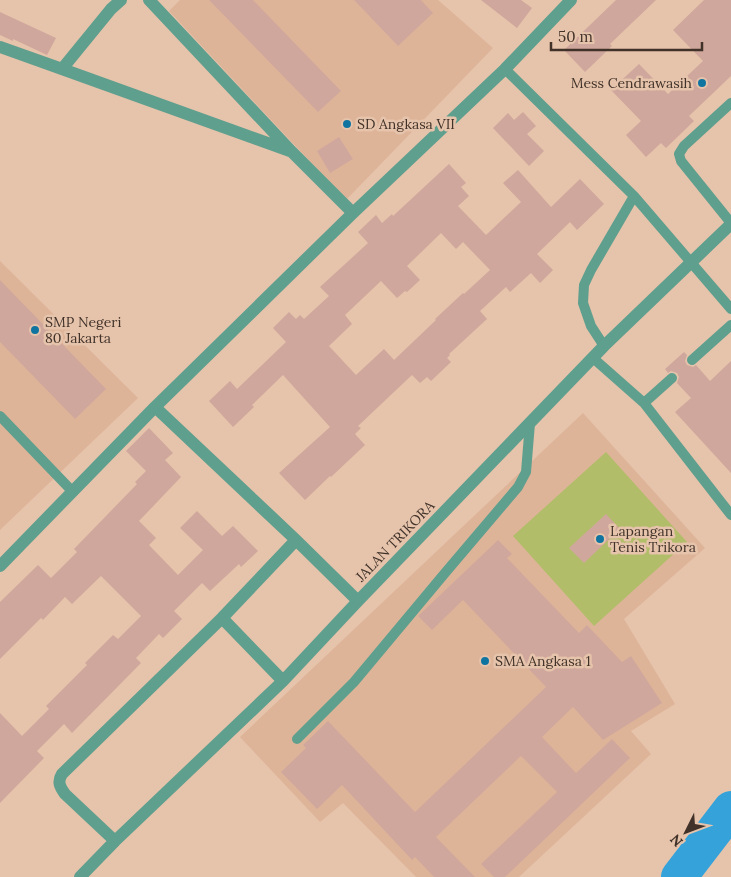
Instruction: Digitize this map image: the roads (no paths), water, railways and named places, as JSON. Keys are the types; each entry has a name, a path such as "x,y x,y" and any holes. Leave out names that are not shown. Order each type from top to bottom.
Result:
{"street":[{"path":"62,69 111,8 121,0"},
{"path":"150,0 292,152 353,213"},
{"path":"0,566 155,408 353,213 505,69 571,0"},
{"path":"0,47 292,152"},
{"name":"JALAN TRIKORA","path":"80,877 283,681 592,358 692,263 731,223"},
{"path":"155,408 358,601"},
{"path":"116,841 65,794 59,783 59,778 222,618 296,540"},
{"path":"222,618 283,681"}],"lane":[{"path":"505,69 634,196 731,309"},
{"path":"731,103 684,146 679,157 731,223"},
{"path":"604,346 591,326 583,303 584,285 634,196"},
{"path":"692,360 731,325"},
{"path":"592,358 644,402 731,515"},
{"path":"644,402 672,378"},
{"path":"0,416 74,492"},
{"path":"297,739 354,682 518,487 526,472 530,423"}],"waterway":[{"path":"679,877 731,809"}],"place":[{"name":"Mess Cendrawasih","path":"702,83"},
{"name":"SD Angkasa VII","path":"347,124"},
{"name":"SMP Negeri 80 Jakarta","path":"35,330"},
{"name":"Lapangan Tenis Trikora","path":"600,539"},
{"name":"SMA Angkasa 1","path":"485,661"}]}
